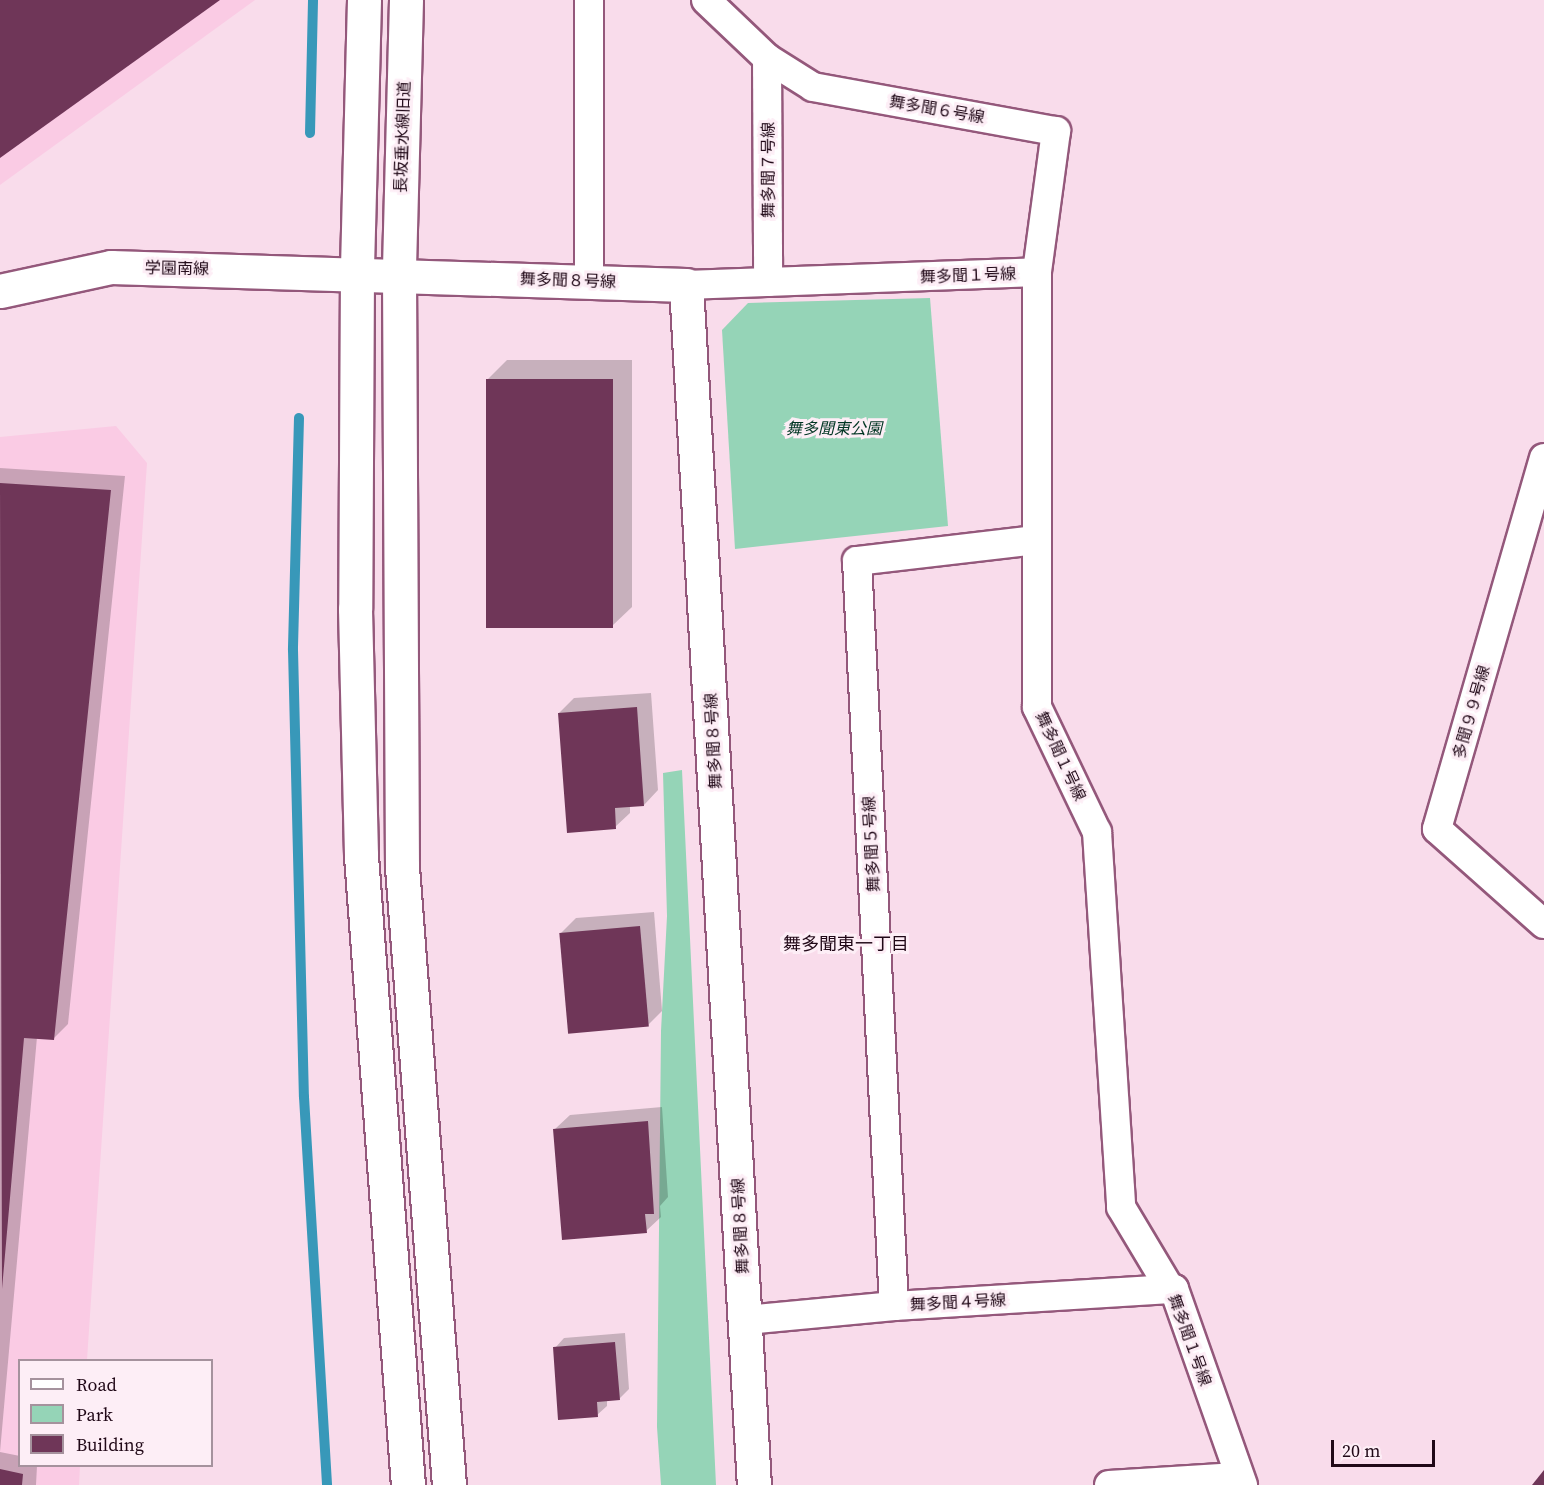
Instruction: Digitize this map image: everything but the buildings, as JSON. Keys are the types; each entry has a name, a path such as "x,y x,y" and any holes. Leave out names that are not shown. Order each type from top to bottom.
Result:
{"street":[{"path":"364,0 357,272 355,609 361,856 408,1485"},
{"name":"長坂垂水線旧道","path":"406,0 399,274 402,867 449,1485"},
{"path":"589,0 589,281"},
{"name":"舞多聞６号線","path":"706,0 767,58 813,87 1056,131 1037,273"},
{"name":"舞多聞７号線","path":"767,58 768,282"},
{"name":"学園南線","path":"0,291 111,267 399,274"},
{"name":"舞多聞１号線","path":"686,285 1037,273 1035,540 1037,707 1097,832 1121,1207 1170,1289 1174,1289 1240,1481"},
{"name":"舞多聞８号線","path":"399,274 686,285 754,1485"},
{"name":"多聞９９号線","path":"1544,458 1437,829 1544,924"},
{"name":"舞多聞５号線","path":"894,1306 857,561 1035,540"},
{"name":"舞多聞４号線","path":"746,1320 894,1306 1170,1289"},
{"path":"1109,1485 1240,1481"}],"shaded area":[{"path":"0,0 255,0 0,185"},
{"path":"116,426 147,463 87,1359 18,1359 18,1467 80,1467 79,1485 0,1485 0,437"}],"green space":[{"name":"舞多聞東公園","path":"930,298 948,526 735,549 722,330 748,303"},
{"path":"682,770 716,1485 661,1485 657,1427 661,1031 667,916 663,773"}],"waterway":[{"path":"310,133 313,0"},
{"path":"299,418 293,650 304,1097 327,1485"}],"district":[{"name":"舞多聞東一丁目","path":"846,944"}]}
